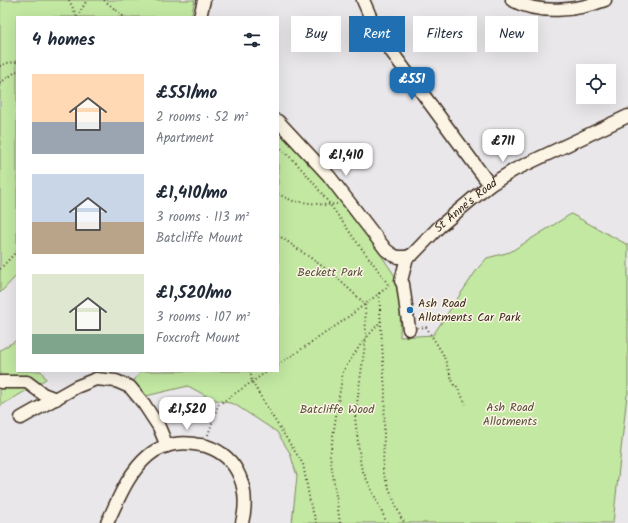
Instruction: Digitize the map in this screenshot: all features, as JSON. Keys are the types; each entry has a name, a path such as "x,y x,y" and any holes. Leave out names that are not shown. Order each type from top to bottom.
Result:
{"street":[{"path":"200,16 204,0"},
{"path":"363,0 377,32 490,185"},
{"path":"512,0 530,7 562,9 579,8 605,0"},
{"name":"St Anne's Road","path":"401,257 419,250 439,227 471,200 490,185 514,170 628,116"},
{"path":"279,122 329,176 386,250 401,257 401,281 403,284 409,329"},
{"path":"21,418 76,387 96,379 116,381 130,387 144,404 159,427 167,446"},
{"path":"0,382 27,382 43,394 56,398"},
{"path":"107,523 124,486 139,465 148,456 167,446 186,443 205,445 224,456 238,473 243,484 245,499 242,523"}],"path":[{"path":"69,0 77,16"},
{"path":"78,16 87,0"},
{"path":"104,0 123,16"},
{"path":"0,66 7,63 16,62"},
{"path":"0,83 16,72"},
{"path":"279,147 310,178 375,264 389,286"},
{"path":"279,194 293,201 330,204 350,202"},
{"path":"279,236 332,273 365,304 366,337 356,418 361,467 387,523"},
{"path":"0,269 16,252"},
{"path":"279,364 340,323 389,286 393,280"},
{"path":"379,293 385,393 383,473 401,518 405,523"},
{"path":"340,523 330,455 343,371 366,337 381,321"},
{"path":"409,329 426,327 443,354 454,385 456,384 466,404"},
{"path":"250,372 252,382 303,464 317,523"},
{"path":"205,445 218,405 267,372"}],"green space":[{"path":"0,0 195,0 191,16 16,16 16,276 0,293"},
{"path":"279,133 318,170 359,222 401,285 400,337 433,335 478,268 487,258 510,252 571,214 628,245 628,394 613,523 292,523 297,476 290,453 277,432 234,404 212,399 188,386 146,396 132,383 140,372 279,372"},
{"path":"16,341 16,372 42,372 46,379 0,406 0,350"}],"place":[{"name":"Ash Road Allotments Car Park","path":"410,310"}],"park label":[{"name":"Beckett Park","path":"330,272"},
{"name":"Batcliffe Wood","path":"337,409"},
{"name":"Ash Road Allotments","path":"510,414"}]}
